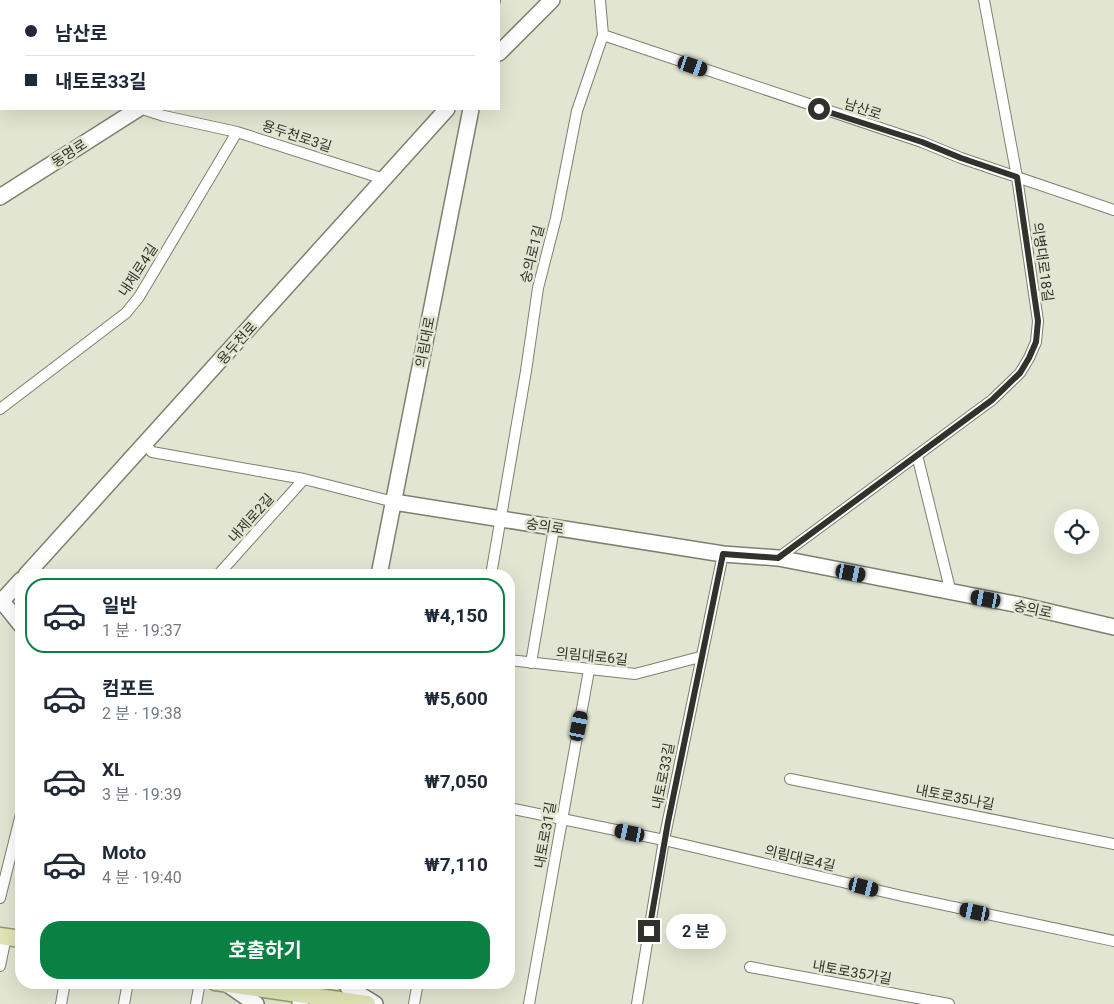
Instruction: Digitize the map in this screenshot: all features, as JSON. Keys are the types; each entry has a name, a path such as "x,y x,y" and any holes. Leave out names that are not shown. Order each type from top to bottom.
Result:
{"main road":[{"path":"280,989 367,1004"}],"street":[{"path":"500,52 552,0"},
{"name":"숭의로1길","path":"492,569 526,371 538,288 556,218 577,111 603,35 600,0"},
{"name":"의병대로18길","path":"778,558 992,400 1020,373 1036,342 1038,321 1017,177 984,0"},
{"name":"남산로","path":"603,35 922,142 961,158 1114,210"},
{"name":"동명로","path":"0,197 136,110"},
{"name":"용두천로3길","path":"145,110 237,132 384,178"},
{"name":"용두천로","path":"31,569 446,110"},
{"name":"의림대로","path":"380,569 471,110"},
{"name":"내제로4길","path":"0,409 126,313 139,298 237,132"},
{"name":"숭의로","path":"144,443 152,452 304,479 394,502 723,554 778,558 1020,606 1114,627"},
{"path":"917,455 952,593"},
{"name":"내제로2길","path":"223,569 304,479"},
{"path":"531,663 554,528"},
{"name":"내토로33길","path":"637,1004 664,840 700,657 723,554"},
{"path":"15,586 1,601 15,618"},
{"name":"의림대로6길","path":"515,661 635,674 700,657"},
{"name":"내토로31길","path":"529,1004 589,670"},
{"name":"내토로35나길","path":"790,779 1114,844"},
{"name":"의림대로4길","path":"515,809 664,840 902,896 1114,941"},
{"path":"0,898 15,838"},
{"path":"0,966 9,937"},
{"name":"내토로35가길","path":"750,968 949,1004"},
{"path":"62,1004 64,989"},
{"path":"124,1004 127,989"},
{"path":"196,1004 199,989"},
{"path":"233,989 256,1004"},
{"path":"351,989 375,1004"},
{"path":"414,1004 417,989"}],"route":[{"path":"649,931 700,657 723,554 778,558 992,400 1020,373 1036,342 1038,321 1017,177 961,158 922,142 819,109"}]}
